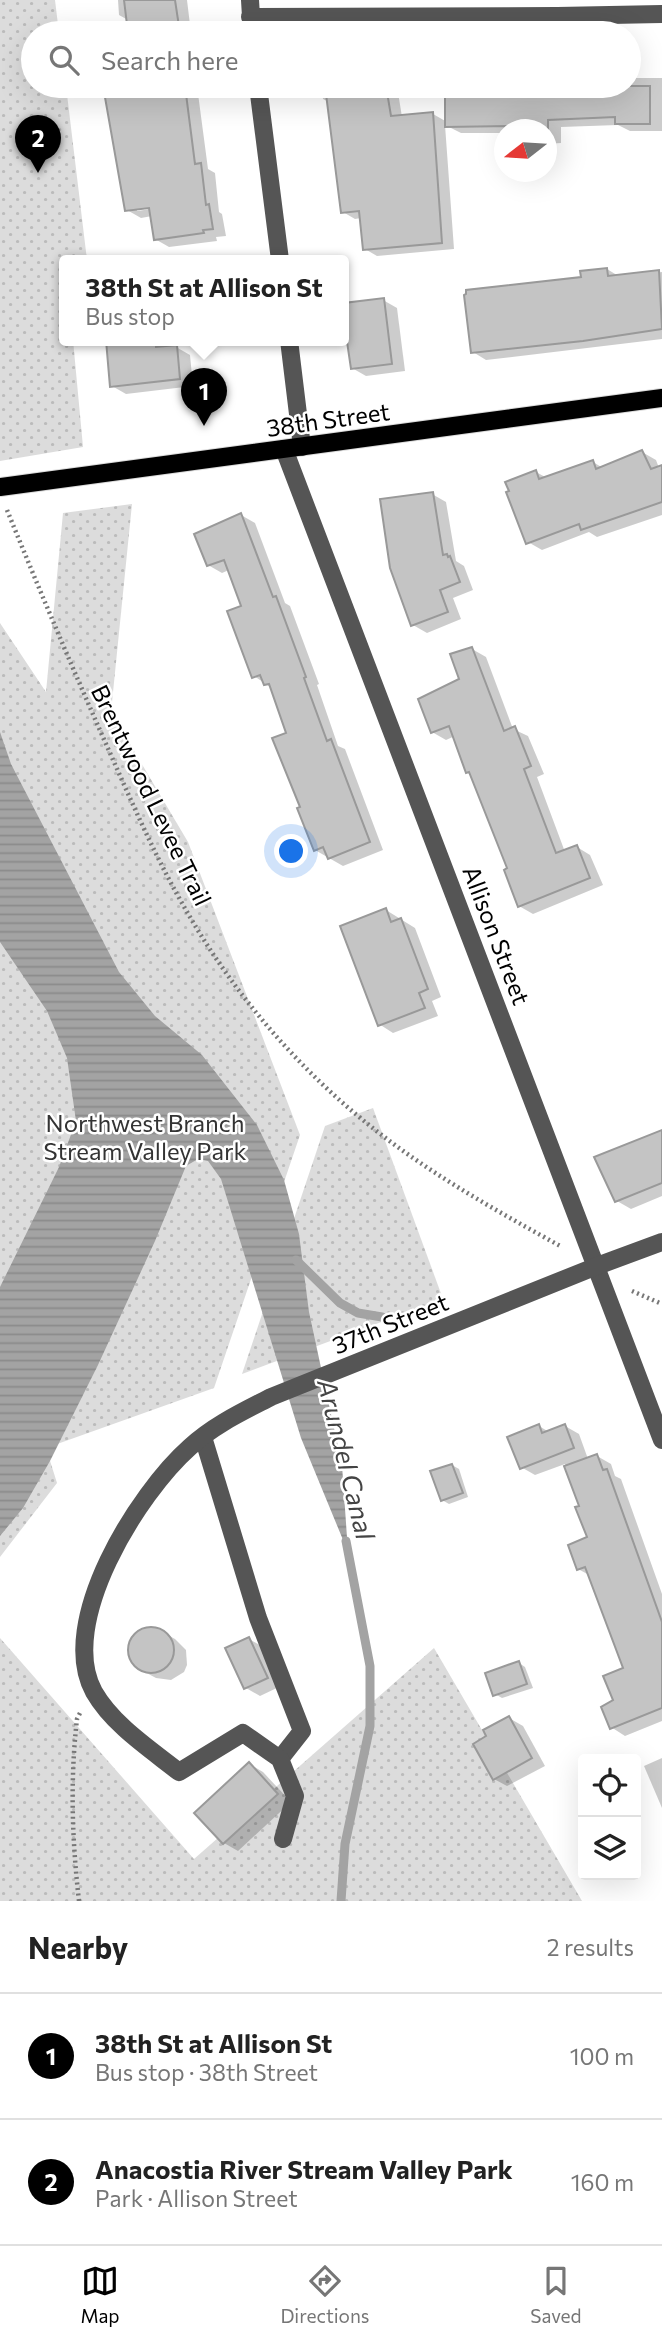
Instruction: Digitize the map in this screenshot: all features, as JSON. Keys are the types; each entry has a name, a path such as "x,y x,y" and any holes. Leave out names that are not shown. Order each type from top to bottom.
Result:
{"main road":[{"name":"38th Street","path":"0,487 662,398"}],"street":[{"path":"251,17 662,14"},
{"path":"259,98 278,255"},
{"path":"290,346 302,447"},
{"name":"Allison Street","path":"284,449 662,1440"},
{"name":"37th Street","path":"280,1759 243,1733 180,1772 138,1740 110,1714 94,1693 83,1653 92,1598 110,1556 138,1509 162,1476 189,1448 222,1422 271,1397 662,1242"},
{"path":"203,1437 258,1618 302,1731 280,1759 295,1796 283,1839"}],"path":[{"name":"Brentwood Levee Trail","path":"0,487 5,505 78,680 151,844 186,910 232,980 278,1037 374,1129 477,1200 568,1251"},
{"path":"632,1291 662,1304"},
{"path":"79,1901 74,1856 72,1759 77,1719 94,1693"}],"green space":[{"path":"0,0 55,0 58,21 21,21 21,98 67,98 86,255 59,255 59,346 74,346 83,447 0,461"},
{"name":"Northwest Branch Stream Valley Park","path":"132,504 111,712 188,842 300,1135 214,1388 46,1448 57,1483 0,1557 0,623 46,692 63,513"},
{"name":"Northwest Branch Stream Valley Park","path":"373,1108 443,1299 242,1374 325,1126"},
{"path":"0,1638 194,1859 434,1648 582,1901 0,1901"}],"shaded area":[{"path":"0,732 11,764 119,972 155,1016 202,1055 257,1125 284,1180 299,1234 309,1312 342,1465 348,1552 301,1438 221,1179 208,1161 198,1159 186,1166 98,1365 50,1461 23,1508 0,1536 0,1287 59,1167 76,1121 67,1058 47,1011 0,942"}],"building":[{"path":"124,0 175,0 178,21 127,21"},
{"path":"641,86 650,86 650,124 615,124 615,117 494,119 494,126 445,127 445,98 641,98"},
{"path":"105,98 187,98 195,164 201,163 206,205 209,204 213,229 203,230 204,233 154,240 149,208 125,211"},
{"path":"327,98 388,98 391,116 433,112 442,243 363,250 359,211 341,213"},
{"path":"607,268 608,276 659,270 662,329 471,353 464,295 466,290 581,277 580,271"},
{"path":"384,298 392,364 351,369 348,346 349,302"},
{"path":"107,346 177,346 180,379 110,387"},
{"path":"642,450 651,469 662,465 662,502 581,530 579,524 526,544 506,492 509,491 505,482 536,470 539,479 593,460 596,469"},
{"path":"433,492 443,555 450,556 460,582 440,590 448,612 411,626 390,568 380,499"},
{"path":"241,513 273,597 276,596 327,741 331,739 370,842 328,859 323,847 314,851 297,808 300,807 272,738 286,733 269,684 264,685 260,675 252,678 227,611 241,606 224,560 207,566 194,534"},
{"path":"472,647 504,731 515,726 531,766 524,769 556,853 577,845 590,878 518,907 504,870 507,868 449,726 431,733 418,699 459,679 450,654"},
{"path":"386,908 391,922 401,918 428,989 419,993 425,1008 378,1026 340,926"},
{"path":"662,1130 662,1183 615,1202 594,1157"},
{"path":"539,1424 542,1433 565,1424 574,1448 520,1469 507,1437"},
{"path":"597,1454 603,1470 607,1469 662,1622 662,1708 610,1729 601,1707 613,1700 603,1676 623,1668 585,1567 577,1570 568,1545 587,1537 575,1507 579,1506 564,1466"},
{"path":"452,1464 463,1493 441,1501 430,1471"},
{"path":"151,1627 168,1633 174,1650 168,1667 151,1673 134,1667 128,1650 134,1633"},
{"path":"249,1637 268,1678 244,1689 225,1648"},
{"path":"519,1661 527,1684 493,1696 485,1673"},
{"path":"509,1716 532,1758 493,1780 473,1744 486,1736 483,1730"},
{"path":"249,1762 278,1794 223,1844 194,1813"}],"waterway":[{"path":"296,1260 340,1303 358,1313 382,1317"},
{"name":"Arundel Canal","path":"341,1901 345,1844 370,1726 370,1666 346,1541"}],"place":[{"name":"Anacostia River Stream Valley Park","path":"38,173"},
{"name":"38th St at Allison St","path":"204,426"}]}
